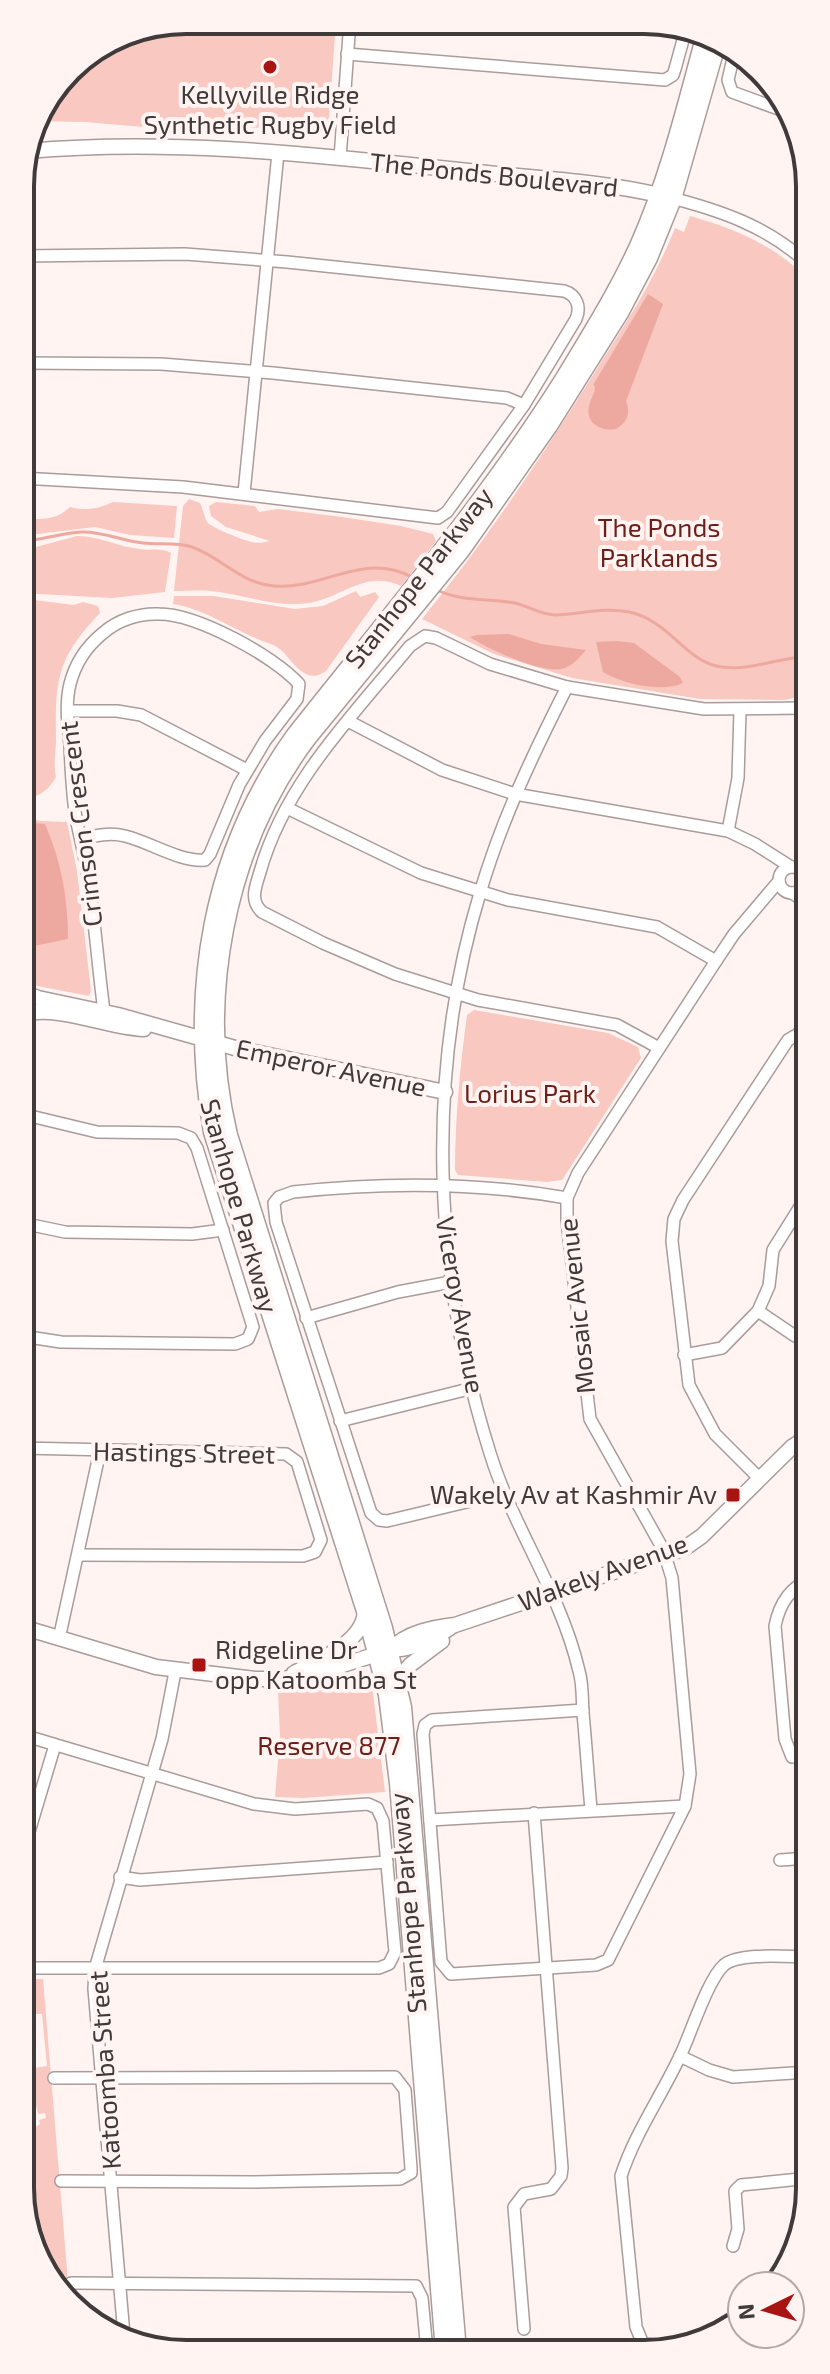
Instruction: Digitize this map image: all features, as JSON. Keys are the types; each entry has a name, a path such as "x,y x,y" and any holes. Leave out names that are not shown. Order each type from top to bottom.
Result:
{"main road":[{"name":"Stanhope Parkway","path":"457,2340 409,1757 398,1680 365,1611 212,1132 206,1094 209,1041 229,910 239,872 261,815 300,749 549,426 620,313 649,258 702,46"},
{"name":"Stanhope Parkway","path":"666,197 715,52"},
{"name":"Stanhope Parkway","path":"209,1041 236,1163 384,1652 398,1783 443,2340"}],"street":[{"path":"340,158 349,34"},
{"path":"347,54 661,80 669,79 675,69 683,40"},
{"path":"732,62 728,80 732,92 774,107"},
{"name":"The Ponds Boulevard","path":"38,150 142,146 278,153 601,186 666,197"},
{"path":"244,493 278,153"},
{"path":"666,197 750,224 796,253"},
{"path":"34,256 169,253 564,291 576,300 578,314 524,405 447,512 438,518 244,493 34,479"},
{"path":"34,363 161,364 257,372 507,398 524,405"},
{"name":"Crimson Crescent","path":"104,1011 88,878 74,800 68,711 73,675 87,649 114,625 150,614 178,616 217,629 296,680 300,689 297,699 247,770"},
{"path":"659,1048 617,1025 501,1005 395,974 262,912 255,904 254,894 270,843 311,767 414,642 425,636 490,664 567,687 704,709 796,708"},
{"name":"Viceroy Avenue","path":"567,687 515,794 480,892 457,993 445,1092 443,1185 451,1282 490,1453 504,1493 553,1593 580,1673 591,1809"},
{"path":"728,831 738,778 740,710"},
{"path":"68,711 117,711 141,715 247,770 205,860 192,859 118,835 81,838"},
{"path":"348,721 442,770 515,794 728,831 796,870"},
{"path":"287,808 399,864 515,901 657,927 716,961"},
{"path":"769,855 782,888 796,896"},
{"path":"779,879 783,870 796,867"},
{"name":"Mosaic Avenue","path":"762,904 762,899 779,879"},
{"path":"790,892 796,891"},
{"name":"Mosaic Avenue","path":"685,1806 690,1774 673,1590 666,1555 590,1419 567,1198 578,1173 743,923 762,904 790,892"},
{"path":"34,995 104,1011 159,1028"},
{"path":"34,1012 55,1012 126,1028 159,1028"},
{"name":"Emperor Avenue","path":"159,1028 445,1092"},
{"path":"760,1479 710,1426 692,1395 684,1355 672,1241 674,1219 683,1200 788,1040 796,1035"},
{"path":"34,1117 97,1132 178,1133 189,1136 195,1142 253,1322 252,1334 244,1342 235,1344 61,1342 34,1338"},
{"path":"504,1493 393,1519 379,1520 369,1510 275,1218 275,1201 285,1194 317,1189 443,1185 567,1198"},
{"path":"684,1355 722,1348 758,1311 769,1286 773,1250 796,1213"},
{"path":"34,1226 65,1232 192,1234 223,1230"},
{"path":"306,1318 367,1300 451,1282"},
{"path":"758,1311 795,1336"},
{"path":"340,1421 473,1388"},
{"name":"Wakely Avenue","path":"34,1631 175,1672 283,1679 331,1670 384,1652 403,1650 434,1638 455,1625 685,1548 702,1536 796,1444"},
{"name":"Hastings Street","path":"34,1448 289,1455 297,1462 320,1535 320,1545 312,1554 303,1556 78,1555"},
{"path":"59,1639 100,1451"},
{"path":"792,1757 785,1739 775,1626 778,1609 796,1586"},
{"path":"283,1679 323,1658 346,1641 363,1625 365,1611"},
{"path":"398,1680 410,1665 443,1641 455,1625"},
{"name":"Katoomba Street","path":"123,2326 94,1989 95,1969 165,1727 175,1672"},
{"path":"430,1820 685,1806 608,1960 596,1965 456,1975 441,1962 423,1734 425,1725 432,1720 583,1710"},
{"path":"34,1738 237,1800 295,1809 368,1804 377,1808 383,1821 395,1952 389,1964 371,1969 34,1968"},
{"path":"34,1815 55,1745"},
{"path":"524,2329 514,2207 524,2194 551,2189 561,2176 562,2168 534,1813"},
{"path":"780,1860 796,1859"},
{"path":"120,1877 140,1880 387,1862"},
{"path":"641,2340 636,2327 621,2176 628,2153 680,2056 712,1982 724,1965 738,1958 796,1957"},
{"path":"680,2056 733,2077 796,2073"},
{"path":"54,2078 395,2077 405,2090 411,2168 411,2173 400,2179 61,2181"},
{"path":"733,2246 738,2229 735,2191 741,2185 796,2179"},
{"path":"71,2283 416,2286 422,2298 426,2340"}],"green space":[{"path":"186,34 335,34 328,133 194,123 190,131 49,121 65,94 86,72 110,54 137,42"},
{"name":"The Ponds Parklands","path":"690,216 753,240 796,268 796,697 784,700 700,699 572,678 494,654 422,619 488,533 549,444 635,307 657,269 675,228 684,232"},
{"path":"189,499 200,503 210,524 254,543 270,541 226,527 211,516 209,506 216,502 255,506 259,512 278,509 401,526 433,534 436,541 401,586 376,581 320,600 296,604 211,591 174,591 183,506"},
{"path":"113,502 177,506 174,538 130,535 95,527 34,534 34,518 59,515 70,507 92,509"},
{"path":"77,536 144,550 167,551 171,553 165,592 112,598 34,594 34,548"},
{"path":"356,591 360,597 375,592 379,597 326,671 315,676 303,672 275,646 207,614 173,604 174,596 213,596 295,609 323,606"},
{"path":"34,600 74,605 83,602 98,606 100,613 75,643 62,670 56,700 56,777 42,793 34,797"},
{"path":"34,819 67,822 77,871 91,991 89,996 34,985"},
{"name":"Lorius Park","path":"474,1010 608,1033 638,1047 641,1058 562,1180 547,1182 458,1175 455,1170 462,1054 467,1015"},
{"name":"Reserve 877","path":"358,1676 372,1685 385,1792 275,1797 280,1735 278,1691"},
{"path":"34,1979 43,1979 68,2283 54,2264 42,2237 35,2207 34,2128 40,2124 39,2120 46,2118 45,2113 38,2114 34,2096 34,2068 47,2066 42,2014 34,2014"}],"shaded area":[{"path":"648,294 663,304 626,401 627,417 616,429 600,428 592,422 588,412 595,389 593,385"},
{"path":"509,634 541,644 586,650 569,666 552,669 514,659 470,637"},
{"path":"596,642 634,643 680,677 683,683 664,687 643,686 603,672"},
{"path":"34,823 45,824 51,838 67,909 68,939 34,946"}],"waterway":[{"path":"34,540 90,532 143,543 186,545 203,551 252,580 274,586 310,583 360,569 394,570 412,577"},
{"path":"437,590 466,598 515,603 550,615 602,610 629,612 655,623 694,655 716,666 739,668 796,658"}],"place":[{"name":"Kellyville Ridge Synthetic Rugby Field","path":"270,67"},
{"name":"Wakely Av at Kashmir Av","path":"733,1495"},
{"name":"Ridgeline Dr opp Katoomba St","path":"199,1665"}]}
